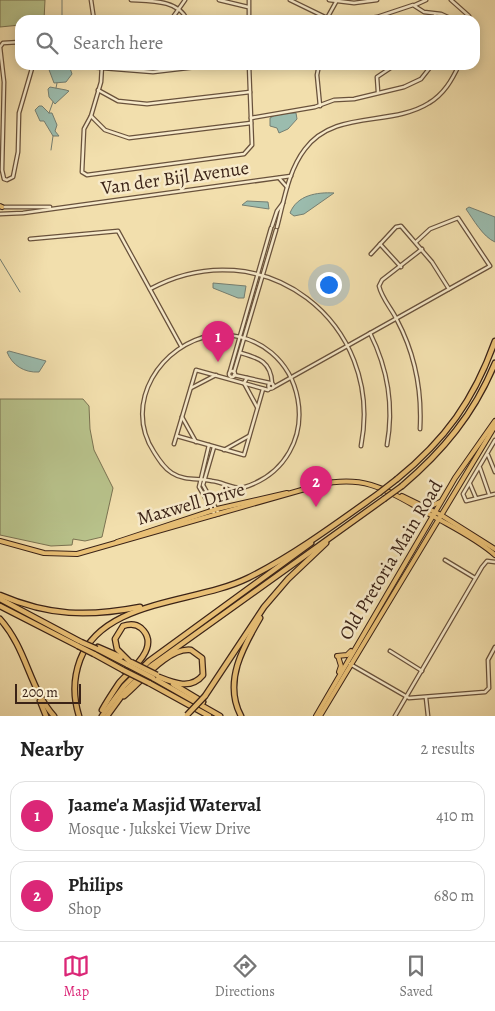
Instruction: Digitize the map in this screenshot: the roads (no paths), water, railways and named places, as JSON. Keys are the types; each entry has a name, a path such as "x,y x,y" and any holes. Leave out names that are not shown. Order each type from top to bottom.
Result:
{"highway":[{"path":"79,716 75,699 76,675 82,656 92,639 108,624 122,616 186,599 246,579 271,566 379,493 423,458 458,417 478,383 495,341"},
{"path":"107,716 140,676 165,656 402,486 438,454 458,431 478,401 495,363"},
{"path":"100,716 124,686 149,661 340,520"},
{"path":"186,716 206,696 246,633 272,597 302,564 344,528"},
{"path":"0,595 39,609 70,614 111,612 186,599"},
{"path":"242,716 234,690 238,660 272,597"},
{"path":"0,599 80,643"},
{"path":"0,606 80,643 129,663 221,716"},
{"path":"0,619 16,640 25,656 43,700 54,716"},
{"path":"100,716 120,683 145,654 146,635 134,624 123,626 115,639 117,649 129,663"},
{"path":"96,650 123,670 209,716"},
{"path":"118,702 152,670 178,651 191,650 202,658 203,675 193,683 175,683 156,677"},
{"path":"25,656 46,716"}],"main road":[{"name":"Old Pretoria Main Road","path":"318,716 360,639 386,600 434,514 469,456 495,421"},
{"name":"Old Pretoria Main Road","path":"318,716 352,664 495,426"},
{"name":"Maxwell Drive","path":"0,541 51,554 78,554 103,548 125,538 216,512 326,483 349,481 374,485 416,501 439,519 495,555"},
{"name":"Maxwell Drive","path":"400,496 425,511 441,515 450,520 495,549"},
{"path":"416,501 430,506 442,501"},
{"path":"448,503 447,515 450,520"},
{"path":"425,511 427,519 425,529"},
{"path":"430,535 438,526 449,525"},
{"path":"334,686 341,667 338,656 349,654 360,639"}],"street":[{"path":"91,0 93,15"},
{"path":"131,0 166,2 179,8 184,15"},
{"path":"174,15 184,0"},
{"path":"219,0 248,7"},
{"path":"249,0 249,15"},
{"path":"290,0 319,15"},
{"path":"329,0 359,3 377,0"},
{"path":"377,15 426,0"},
{"path":"451,0 469,15"},
{"path":"329,15 336,2"},
{"path":"414,5 424,12 443,15"},
{"path":"15,42 3,43 0,47 4,82 2,170 4,178 7,180 13,177 17,157 20,113 32,70"},
{"path":"103,70 91,116 84,133 82,172 87,175 242,155 252,145 249,70"},
{"path":"132,70 167,70"},
{"path":"318,70 320,106"},
{"path":"378,92 377,77 388,70"},
{"path":"251,118 320,106 334,100 354,99 414,84 426,75 429,70"},
{"path":"232,375 241,353 291,176 305,149 322,134 346,123 405,112 424,106 444,90 456,70"},
{"path":"98,90 118,101 148,104 250,92"},
{"path":"91,116 105,130 129,138 251,123"},
{"name":"Van der Bijl Avenue","path":"0,214 23,213 62,206 291,176"},
{"path":"278,178 284,181 288,188"},
{"path":"232,375 236,351 271,228 275,216 283,203"},
{"name":"Van der Bijl Avenue","path":"1,207 62,206"},
{"path":"275,216 280,217"},
{"path":"232,375 244,383 263,388 282,382 490,266 458,218 451,219 430,229 416,242"},
{"path":"371,254 399,226 416,242 450,289"},
{"path":"271,228 276,230"},
{"path":"30,239 118,231 181,346"},
{"path":"380,244 401,267"},
{"path":"420,430 417,378 409,347 397,319 379,286 382,280 422,250"},
{"path":"150,289 180,276 205,271 232,270 263,275 292,288 311,300 331,320 348,345 359,370 364,394 365,418 361,446"},
{"path":"370,333 381,359 388,385 390,411 387,445"},
{"path":"208,336 245,338 271,352 291,377 298,397 299,422 292,446 283,461 269,474 242,488 204,480 193,480 176,475 164,466 149,442 144,419 146,394 151,379 165,359 181,346 208,336"},
{"path":"236,351 264,361 270,370 271,385"},
{"path":"174,444 196,370 216,375 240,376 271,385"},
{"path":"190,388 216,375"},
{"path":"244,383 247,378"},
{"path":"244,383 257,407"},
{"path":"177,436 196,442 208,449 224,450 244,455 263,388"},
{"path":"182,417 196,442"},
{"path":"224,450 249,436"},
{"path":"495,440 488,455 463,494 464,500 495,494"},
{"path":"198,487 208,449"},
{"path":"208,449 213,450"},
{"path":"213,450 203,486 216,512"},
{"path":"488,455 495,472"},
{"path":"480,468 489,494"},
{"path":"193,480 216,512"},
{"path":"470,484 476,498"},
{"path":"445,560 475,578"},
{"path":"395,716 484,564 489,561 494,562"},
{"path":"347,662 406,697 426,698 485,692 489,688 488,660 495,647"},
{"path":"390,651 422,670"},
{"path":"426,698 428,716"}],"waterway":[{"path":"62,0 62,15"},
{"path":"56,88 57,83"},
{"path":"49,113 53,102"},
{"path":"51,150 53,136"},
{"path":"0,259 20,292"}],"place":[{"name":"Jaame'a Masjid Waterval","path":"218,362"},
{"name":"Philips","path":"316,507"}]}
